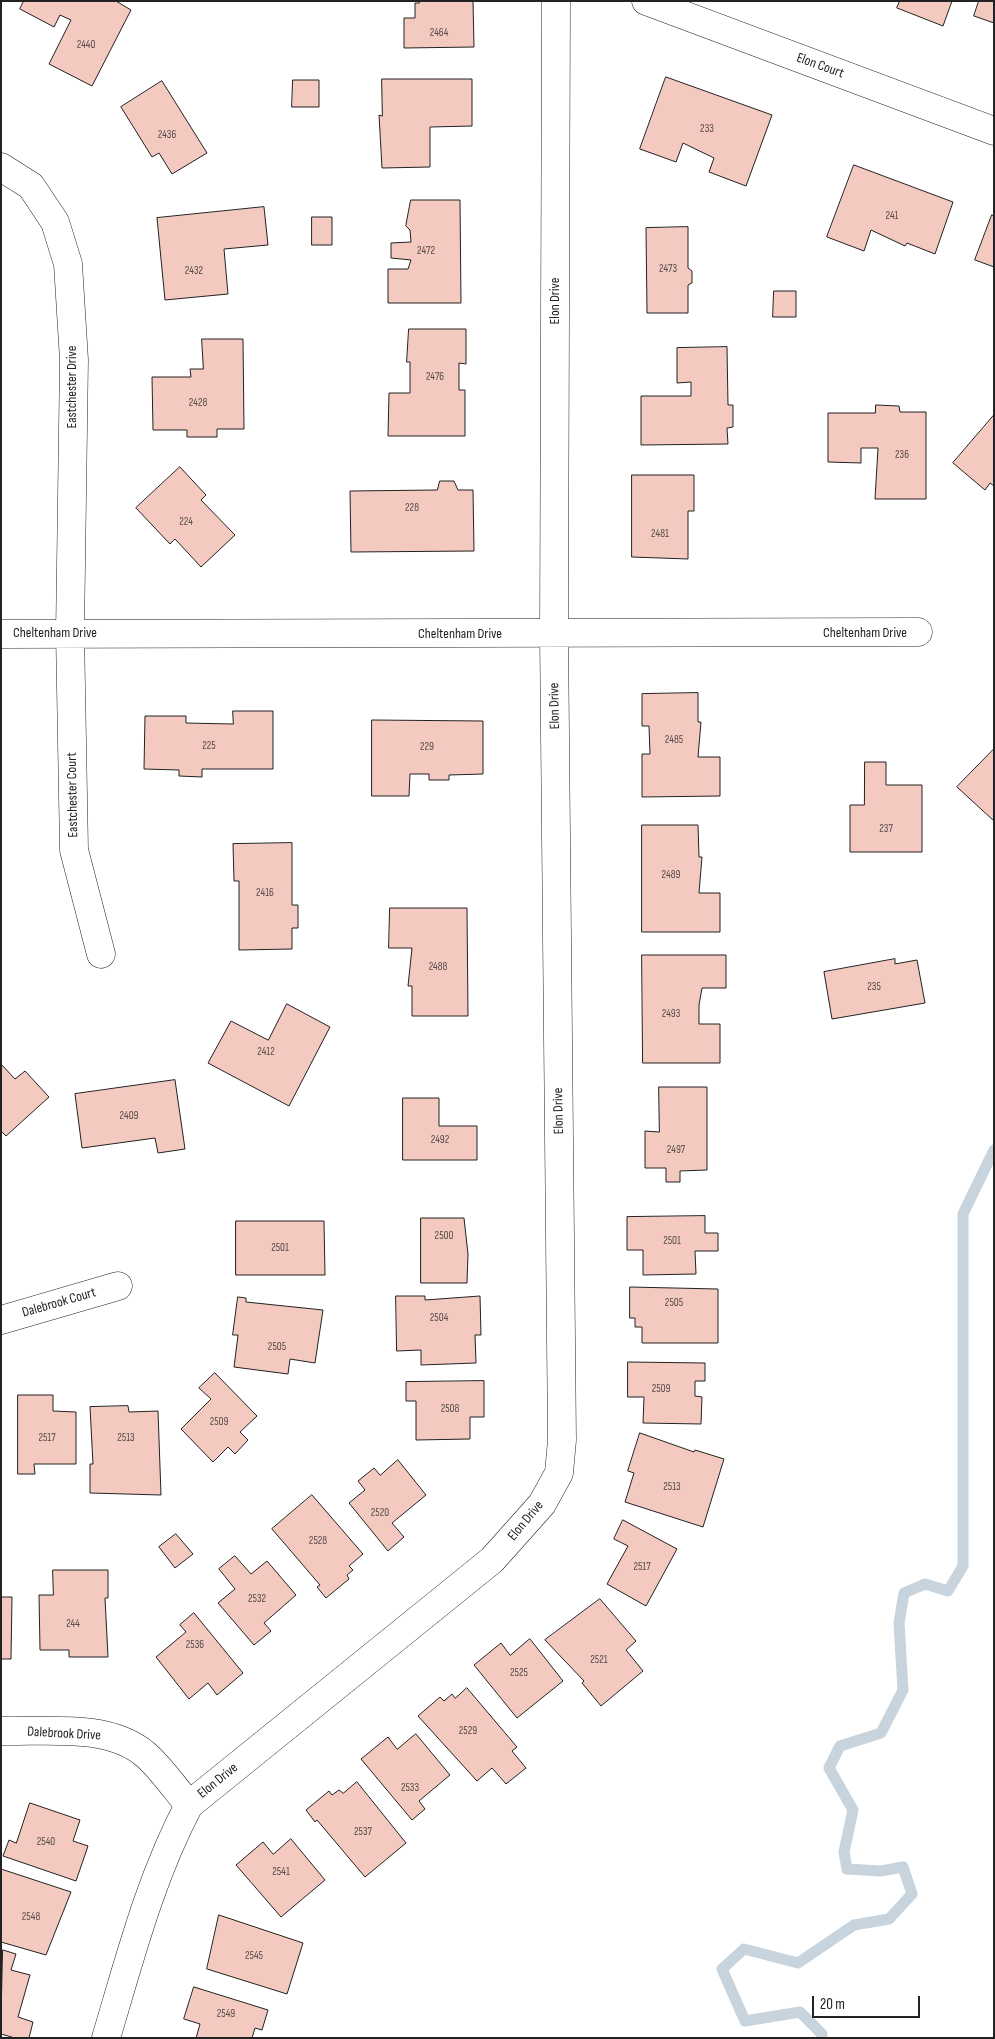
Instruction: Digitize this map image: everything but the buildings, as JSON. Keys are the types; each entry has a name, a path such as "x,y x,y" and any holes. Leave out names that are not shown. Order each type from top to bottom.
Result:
{"street":[{"name":"Elon Drive","path":"106,2038 148,1899 171,1840 189,1805 492,1560 542,1504 559,1473 562,1440 554,634 556,1"},
{"name":"Elon Court","path":"646,1 994,131"},
{"name":"Eastchester Drive","path":"1,167 31,186 55,222 68,264 74,360 70,633"},
{"name":"Cheltenham Drive","path":"1,634 918,632"},
{"name":"Eastchester Court","path":"70,633 74,850 100,954"},
{"name":"Dalebrook Court","path":"1,1320 118,1286"},
{"name":"Dalebrook Drive","path":"1,1731 95,1732 124,1741 147,1755 189,1805"}],"waterway":[{"path":"822,2038 822,2034 800,2012 745,2021 722,1969 744,1949 798,1963 854,1925 889,1919 912,1894 903,1867 881,1871 847,1869 844,1852 853,1810 829,1768 840,1746 881,1733 903,1690 899,1623 904,1593 925,1584 948,1591 963,1566 963,1214 994,1150"}]}
